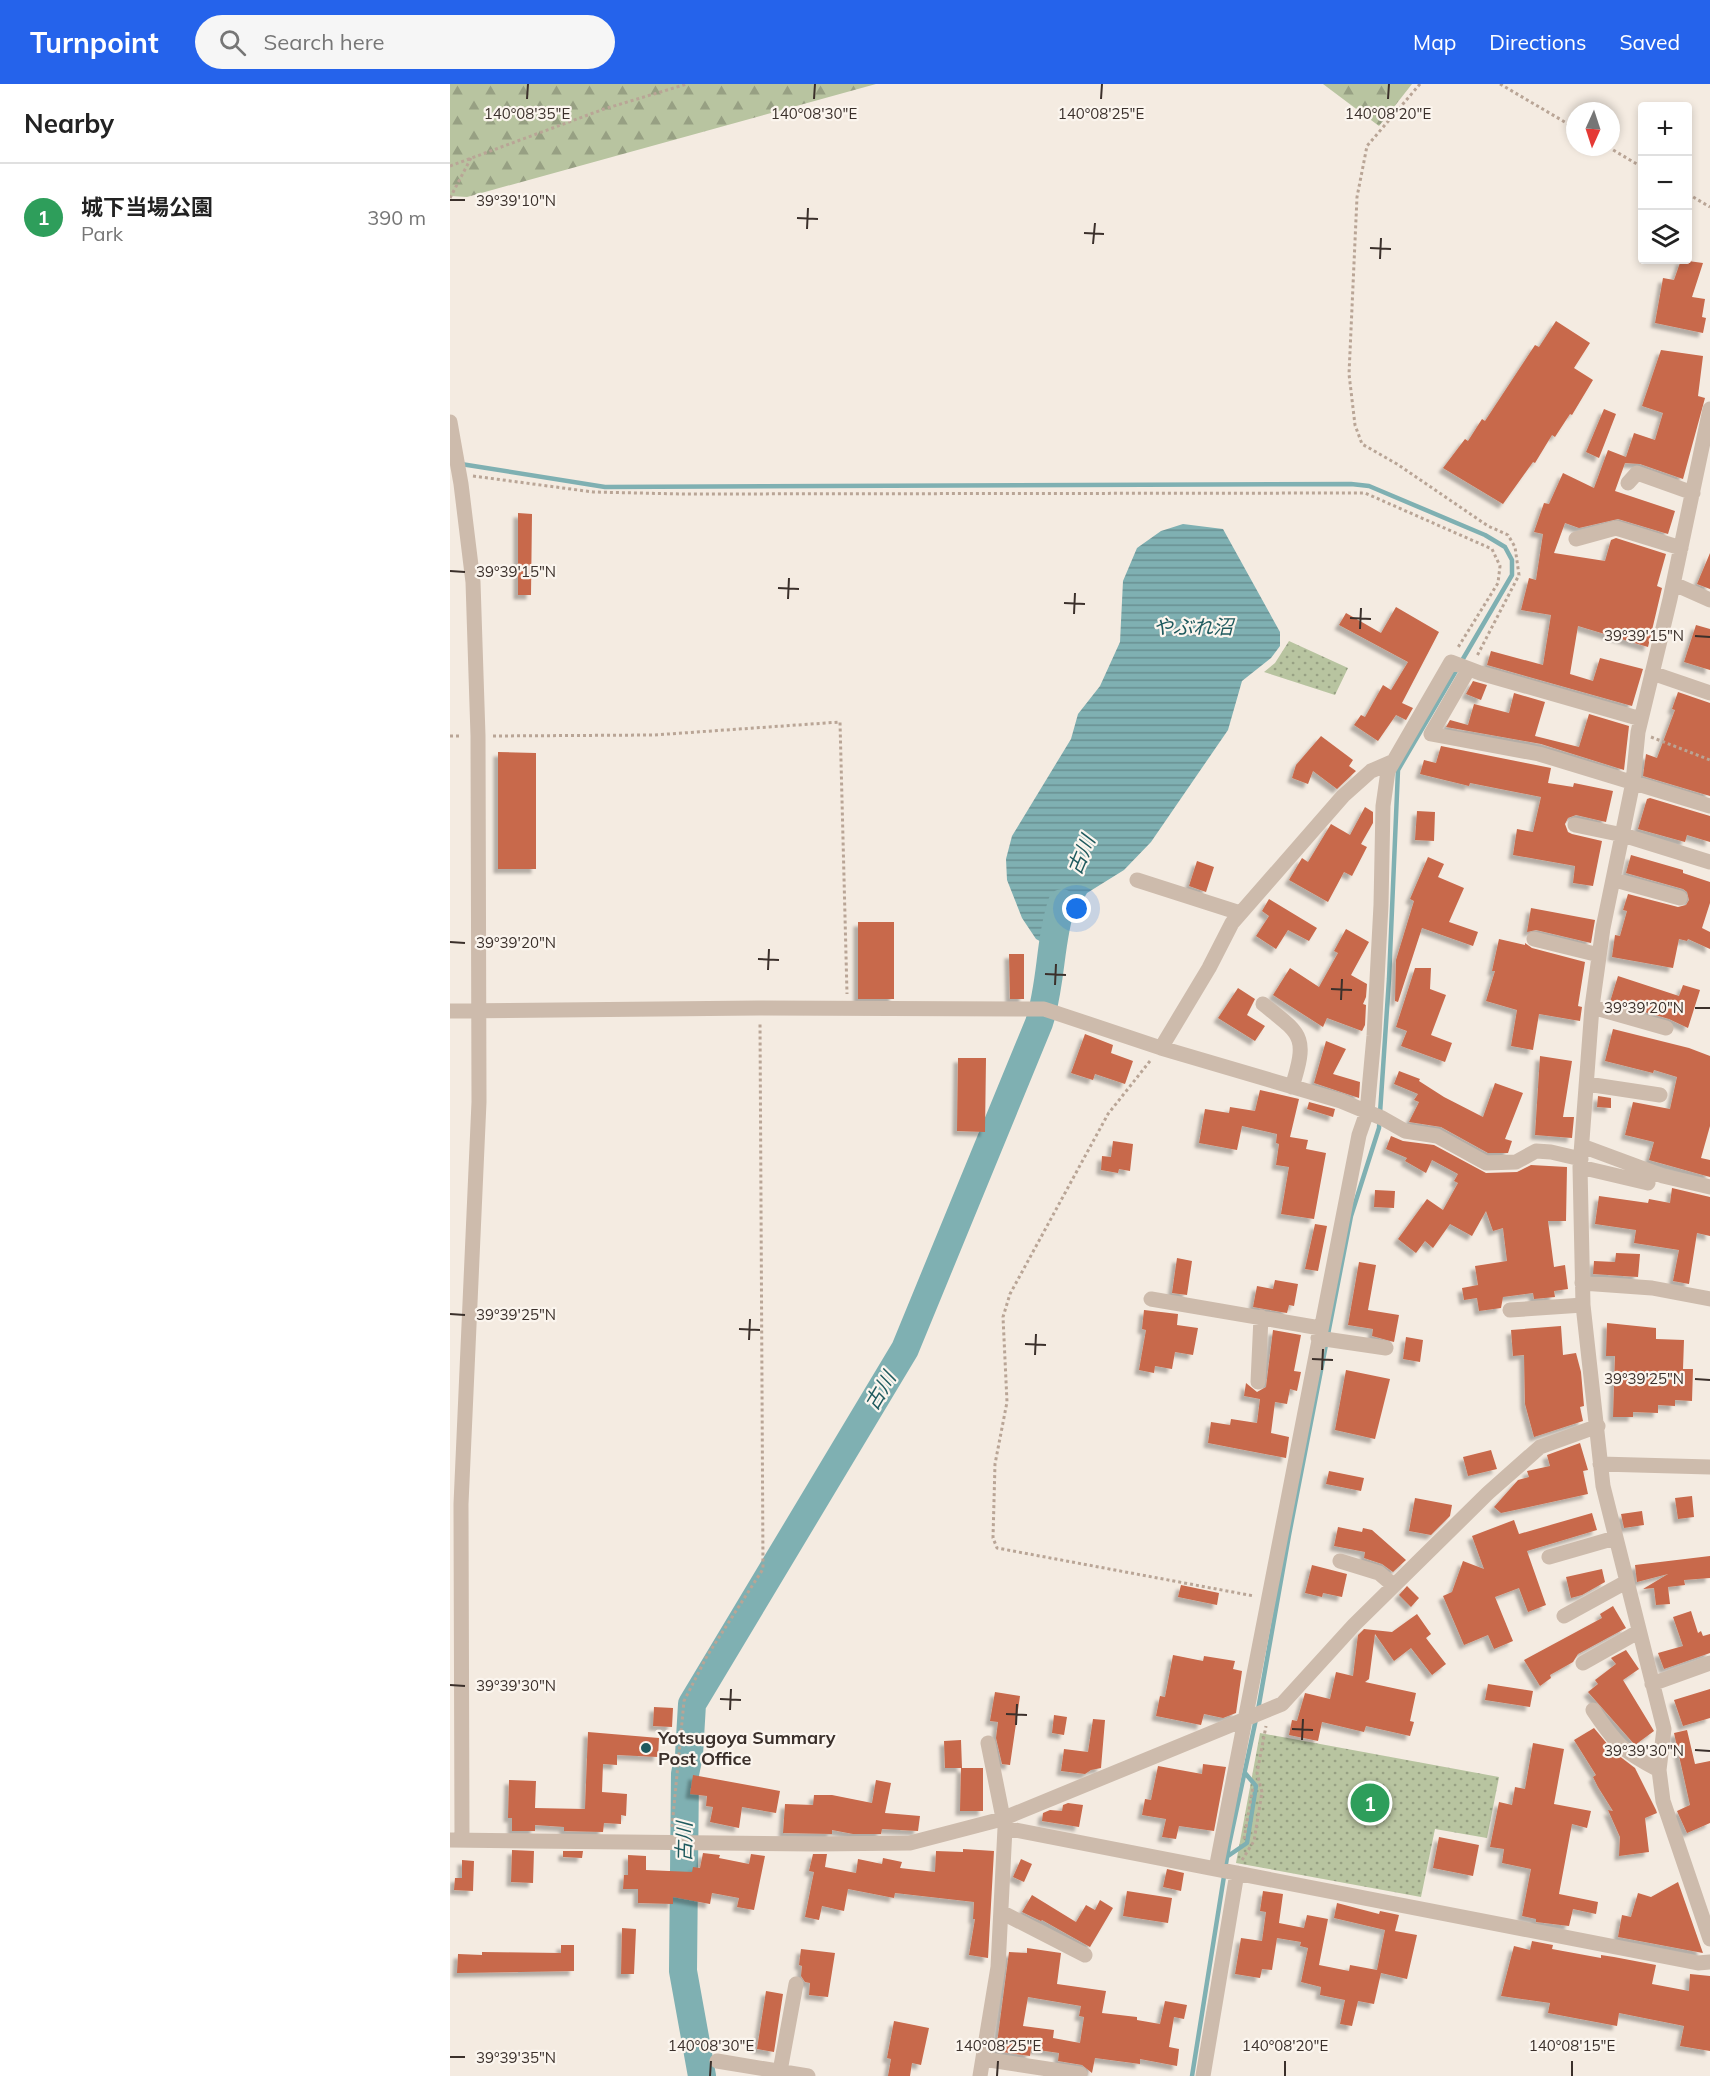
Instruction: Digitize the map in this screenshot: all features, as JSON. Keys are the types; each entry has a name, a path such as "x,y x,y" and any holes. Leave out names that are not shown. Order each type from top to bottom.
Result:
{"street":[{"path":"1710,409 1674,584 1640,726 1633,782 1599,955 1592,1007 1581,1158 1583,1305 1598,1426 1600,1464 1638,1632 1664,1729 1659,1770 1663,1801 1710,1939"},
{"path":"450,422 473,582 478,736 480,1011 479,1102 461,1504 456,1840 910,1843 1003,1823 1282,1704 1393,1585 1488,1493 1540,1447 1598,1426"},
{"path":"1628,483 1637,473 1693,493"},
{"path":"1576,539 1616,528 1681,548"},
{"path":"1674,584 1710,600"},
{"path":"1462,667 1640,726"},
{"path":"1203,2076 1226,1871 1256,1714 1268,1599 1325,1336 1359,1135 1374,1115 1383,806 1388,771 1392,762 1462,667"},
{"path":"1462,667 1431,734 1539,754 1710,806"},
{"path":"1652,673 1710,693"},
{"path":"1161,1048 1209,968 1232,923 1240,913 1343,796 1371,771 1392,762"},
{"path":"1575,825 1623,835 1710,862"},
{"path":"1137,880 1240,913"},
{"path":"1615,880 1680,898"},
{"path":"1534,939 1599,955"},
{"path":"1263,1004 1294,1029 1300,1041 1301,1058 1292,1087"},
{"path":"1592,1007 1666,1028"},
{"path":"450,1011 759,1008 1044,1010 1292,1087 1374,1115 1405,1131 1437,1136 1486,1162 1516,1162 1536,1151 1551,1152 1710,1187"},
{"path":"1587,1084 1660,1095"},
{"path":"1581,1158 1648,1183"},
{"path":"1582,1283 1652,1288 1710,1299"},
{"path":"1151,1299 1261,1317 1325,1336 1386,1348"},
{"path":"1510,1310 1583,1305"},
{"path":"1258,1382 1261,1317"},
{"path":"1600,1464 1710,1467"},
{"path":"1549,1557 1616,1538"},
{"path":"1340,1561 1379,1573 1393,1585"},
{"path":"1564,1616 1626,1582"},
{"path":"1583,1663 1638,1632"},
{"path":"1652,1684 1710,1663"},
{"path":"1593,1710 1614,1742 1633,1757 1659,1770"},
{"path":"980,2076 998,1967 1001,1912 1003,1823 988,1743"},
{"path":"1003,1823 1226,1871 1440,1911 1574,1940 1698,1963 1710,1962"},
{"path":"1001,1912 1085,1955"},
{"path":"780,2071 796,1984"},
{"path":"983,2059 1080,2074"},
{"path":"717,2061 808,2076"}],"path":[{"path":"450,166 604,109 687,84"},
{"path":"1420,84 1367,146 1357,197 1349,374 1356,425 1362,444 1397,464 1488,526 1508,535 1515,547 1519,559 1519,576 1516,584 1462,667"},
{"path":"1500,84 1566,123"},
{"path":"1620,154 1638,165"},
{"path":"450,198 471,157"},
{"path":"1692,196 1710,207"},
{"path":"456,461 593,492 683,494 1365,493 1492,549 1500,566 1498,583 1468,628 1462,667"},
{"path":"478,736 654,735 840,722 847,1008"},
{"path":"1640,726 1710,760"},
{"path":"679,1841 672,1807 684,1701 707,1656 763,1569 759,1008"},
{"path":"1161,1048 1108,1114 1010,1294 1003,1317 1007,1402 995,1464 993,1538 997,1548 1268,1599"},
{"path":"1226,1871 1254,1841 1262,1792 1257,1773 1264,1740 1256,1714"},
{"path":"1244,1839 1253,1787"},
{"path":"1246,1828 1256,1829"}],"green space":[{"path":"450,84 876,84 467,197 450,196"},
{"path":"1323,84 1412,84 1379,126"},
{"path":"1289,641 1348,668 1335,695 1264,672 1275,663"},
{"path":"1260,1733 1499,1777 1487,1838 1435,1829 1421,1897 1236,1863"}],"water":[{"name":"やぶれ沼","path":"1183,524 1223,529 1280,632 1280,646 1271,658 1242,681 1228,730 1151,842 1124,870 1087,893 1068,925 1047,945 1036,939 1022,918 1007,880 1006,859 1012,836 1071,739 1078,714 1100,686 1120,642 1123,581 1137,548 1161,531"}],"building":[{"path":"1692,262 1703,263 1692,297 1705,299 1702,317 1706,318 1703,333 1655,323 1663,278 1674,280 1680,264 1692,264"},
{"path":"1556,321 1590,343 1574,368 1593,380 1572,415 1570,414 1555,437 1552,435 1535,463 1533,462 1503,504 1443,468 1465,439 1468,441 1482,419 1485,421 1535,345 1539,347"},
{"path":"1661,350 1703,356 1698,396 1705,398 1683,479 1640,464 1625,463 1615,491 1675,511 1668,534 1618,519 1579,528 1565,523 1554,553 1605,561 1611,540 1616,538 1666,554 1657,586 1662,588 1648,647 1578,626 1570,674 1593,681 1600,658 1643,669 1632,706 1487,665 1491,651 1543,665 1551,615 1521,610 1529,578 1536,580 1543,534 1534,532 1544,503 1549,504 1563,473 1594,488 1608,450 1626,457 1634,433 1655,440 1663,413 1642,406"},
{"path":"1604,409 1616,414 1599,458 1586,452"},
{"path":"518,513 532,514 531,595 518,595"},
{"path":"1710,553 1710,589 1697,584"},
{"path":"1396,607 1439,632 1402,703 1413,708 1406,720 1396,715 1378,741 1354,725 1361,715 1365,717 1383,685 1391,690 1408,662 1339,625 1346,613 1381,633"},
{"path":"1696,625 1710,629 1710,670 1684,662"},
{"path":"1473,681 1487,685 1481,700 1466,694"},
{"path":"1678,692 1710,703 1710,796 1643,776 1646,754 1657,758 1675,710 1672,709"},
{"path":"1514,693 1545,702 1535,736 1579,747 1589,714 1629,726 1624,770 1541,744 1446,727 1450,720 1468,725 1474,704 1509,713"},
{"path":"1321,736 1353,760 1349,766 1356,771 1337,789 1313,771 1308,784 1292,778 1296,765"},
{"path":"1441,746 1551,768 1548,783 1573,787 1574,783 1613,791 1606,822 1576,815 1568,818 1565,824 1568,832 1572,834 1602,841 1593,886 1573,883 1575,866 1513,855 1517,829 1533,832 1541,797 1470,783 1469,786 1420,774 1424,760 1436,763"},
{"path":"498,752 536,753 536,869 498,869"},
{"path":"1647,799 1710,816 1710,842 1687,835 1685,842 1638,829"},
{"path":"1365,807 1373,812 1373,823 1361,844 1367,847 1352,876 1344,872 1328,902 1289,880 1302,858 1308,862 1331,824 1350,835"},
{"path":"1417,811 1435,812 1434,841 1415,840"},
{"path":"1631,855 1683,870 1683,873 1710,882 1710,903 1702,928 1710,932 1710,949 1688,939 1687,941 1679,939 1673,968 1612,957 1615,935 1620,936 1627,911 1623,910 1628,894 1678,907 1686,905 1689,900 1687,892 1683,889 1626,873"},
{"path":"1428,857 1444,864 1438,877 1464,888 1449,922 1478,932 1473,946 1422,928 1398,1002 1395,1001 1396,960 1414,901 1410,899"},
{"path":"1197,861 1214,867 1206,892 1189,886"},
{"path":"1269,899 1317,928 1309,941 1288,930 1276,949 1256,936 1269,916 1262,911"},
{"path":"1531,908 1595,920 1591,943 1536,930 1527,932"},
{"path":"858,922 894,922 894,999 858,999"},
{"path":"1346,929 1369,942 1351,975 1367,984 1363,1004 1366,1005 1365,1025 1362,1031 1327,1018 1323,1027 1273,995 1290,968 1319,987 1338,953 1334,951"},
{"path":"1499,939 1525,945 1525,943 1532,948 1585,962 1578,1006 1582,1007 1580,1021 1539,1014 1533,1050 1511,1046 1517,1010 1486,1001 1495,971 1492,971"},
{"path":"1009,954 1024,954 1024,999 1010,999"},
{"path":"1415,968 1431,968 1430,989 1446,995 1431,1035 1452,1043 1445,1062 1401,1046 1407,1031 1396,1027"},
{"path":"1618,976 1679,996 1683,985 1700,990 1688,1028 1669,1019 1610,1002"},
{"path":"1238,988 1255,999 1247,1015 1265,1026 1255,1041 1218,1018"},
{"path":"1613,1029 1689,1048 1710,1056 1710,1126 1701,1158 1710,1160 1710,1177 1649,1160 1654,1142 1625,1135 1633,1102 1670,1109 1677,1077 1654,1070 1653,1073 1605,1061"},
{"path":"1085,1034 1113,1045 1111,1053 1133,1061 1125,1084 1095,1074 1093,1080 1071,1073"},
{"path":"1326,1041 1346,1049 1333,1074 1360,1082 1359,1098 1314,1083"},
{"path":"1540,1056 1572,1061 1563,1117 1574,1117 1572,1138 1535,1135"},
{"path":"958,1058 986,1058 985,1132 957,1131"},
{"path":"1399,1071 1420,1079 1419,1081 1444,1097 1483,1117 1495,1083 1523,1093 1505,1139 1512,1141 1508,1153 1488,1153 1441,1127 1409,1122 1419,1102 1414,1100 1418,1094 1394,1084"},
{"path":"1260,1090 1299,1099 1290,1137 1308,1140 1306,1149 1326,1153 1314,1219 1281,1214 1289,1167 1276,1165 1279,1144 1276,1143 1277,1134 1242,1126 1237,1150 1199,1143 1205,1109 1229,1113 1230,1107 1255,1111"},
{"path":"1598,1096 1611,1098 1611,1108 1597,1107"},
{"path":"1309,1102 1335,1109 1333,1117 1307,1109"},
{"path":"1391,1136 1403,1141 1434,1145 1486,1173 1517,1172 1531,1165 1567,1167 1566,1221 1548,1221 1554,1267 1565,1265 1568,1289 1554,1291 1555,1297 1534,1299 1533,1293 1503,1297 1501,1308 1479,1311 1477,1298 1464,1300 1462,1288 1478,1285 1475,1266 1507,1261 1503,1228 1493,1231 1486,1211 1472,1236 1450,1224 1433,1248 1425,1241 1416,1253 1398,1239 1427,1199 1443,1210 1458,1183 1454,1181 1458,1174 1432,1160 1426,1173 1405,1161 1407,1158 1386,1149"},
{"path":"1113,1141 1133,1144 1130,1171 1119,1169 1118,1173 1101,1170 1102,1156 1111,1157"},
{"path":"1672,1188 1710,1197 1710,1236 1697,1233 1689,1284 1673,1281 1679,1250 1634,1243 1636,1230 1595,1224 1599,1196 1648,1203 1649,1199 1670,1203"},
{"path":"1375,1190 1395,1191 1394,1208 1374,1207"},
{"path":"1315,1224 1327,1226 1318,1271 1305,1269"},
{"path":"1616,1253 1640,1254 1638,1277 1593,1274 1594,1261 1615,1262"},
{"path":"1177,1258 1192,1261 1187,1295 1172,1293"},
{"path":"1359,1262 1376,1265 1368,1310 1399,1315 1394,1342 1372,1336 1373,1329 1348,1325"},
{"path":"1275,1280 1298,1284 1294,1306 1289,1305 1287,1313 1253,1307 1257,1286 1273,1289"},
{"path":"1144,1310 1178,1314 1177,1325 1198,1328 1193,1355 1175,1352 1172,1369 1155,1366 1154,1373 1139,1370 1146,1330 1142,1329"},
{"path":"1607,1323 1656,1328 1656,1339 1684,1340 1683,1369 1693,1369 1692,1401 1675,1400 1675,1406 1658,1405 1658,1413 1633,1412 1633,1417 1613,1417 1615,1356 1606,1356"},
{"path":"1561,1326 1563,1355 1576,1353 1581,1372 1584,1406 1580,1407 1583,1421 1534,1437 1525,1404 1524,1355 1513,1356 1511,1330"},
{"path":"1273,1330 1301,1335 1294,1371 1301,1372 1297,1391 1290,1389 1287,1404 1275,1402 1271,1433 1289,1437 1286,1458 1208,1443 1211,1422 1230,1425 1231,1419 1257,1423 1260,1399 1244,1396 1246,1383 1257,1392 1266,1387"},
{"path":"1406,1337 1423,1340 1420,1362 1403,1359"},
{"path":"1346,1370 1390,1379 1375,1439 1335,1430"},
{"path":"1580,1443 1588,1470 1583,1471 1588,1494 1501,1513 1494,1507 1518,1480 1529,1477 1527,1471 1550,1466 1547,1455"},
{"path":"1491,1450 1497,1469 1468,1476 1463,1457"},
{"path":"1329,1471 1364,1478 1361,1491 1326,1484"},
{"path":"1692,1496 1694,1517 1678,1519 1675,1498"},
{"path":"1415,1498 1452,1505 1450,1516 1431,1535 1409,1531"},
{"path":"1642,1511 1644,1525 1624,1528 1621,1514"},
{"path":"1592,1513 1597,1530 1527,1551 1546,1605 1528,1612 1519,1588 1495,1597 1513,1641 1494,1649 1488,1635 1464,1645 1443,1596 1452,1592 1463,1561 1484,1569 1472,1536 1514,1520 1519,1534"},
{"path":"1338,1527 1362,1532 1363,1528 1372,1530 1406,1560 1393,1572 1382,1564 1364,1558 1365,1552 1334,1546"},
{"path":"1710,1556 1710,1578 1684,1580 1685,1585 1668,1587 1670,1604 1656,1605 1654,1588 1643,1589 1668,1574 1637,1582 1635,1565"},
{"path":"1312,1565 1347,1574 1342,1597 1323,1593 1322,1597 1305,1593"},
{"path":"1602,1569 1605,1582 1582,1595 1571,1598 1566,1577"},
{"path":"1181,1585 1219,1593 1217,1605 1178,1597"},
{"path":"1407,1586 1419,1598 1411,1607 1399,1595"},
{"path":"1613,1606 1626,1628 1578,1654 1573,1662 1550,1675 1551,1678 1540,1686 1524,1660 1602,1618 1600,1614"},
{"path":"1691,1611 1698,1633 1701,1631 1703,1636 1710,1634 1710,1653 1664,1669 1658,1653 1683,1646 1673,1617"},
{"path":"1417,1614 1431,1634 1426,1638 1446,1664 1432,1675 1411,1648 1394,1661 1375,1634 1369,1679 1365,1682 1416,1693 1410,1721 1414,1722 1410,1736 1366,1726 1364,1732 1322,1722 1318,1741 1289,1735 1292,1720 1297,1721 1305,1693 1330,1699 1336,1672 1353,1676 1358,1635 1364,1629 1392,1632"},
{"path":"1626,1650 1639,1669 1623,1680 1654,1731 1635,1745 1588,1692 1598,1684 1595,1680 1616,1664 1611,1658"},
{"path":"1173,1655 1203,1661 1204,1656 1235,1661 1233,1669 1242,1671 1236,1713 1223,1718 1204,1714 1201,1725 1156,1716 1160,1696 1165,1697"},
{"path":"1488,1684 1533,1691 1530,1707 1485,1700"},
{"path":"1710,1689 1710,1718 1683,1726 1674,1700"},
{"path":"995,1692 1020,1696 1010,1765 1002,1764 996,1738 998,1722 990,1721"},
{"path":"654,1707 673,1708 672,1727 653,1726"},
{"path":"1054,1715 1067,1717 1064,1735 1052,1733"},
{"path":"1093,1719 1105,1720 1101,1768 1085,1774 1061,1771 1064,1749 1088,1752"},
{"path":"1594,1728 1614,1752 1635,1768 1656,1810 1657,1813 1645,1818 1649,1852 1619,1856 1620,1837 1608,1810 1613,1811 1593,1777 1596,1775 1574,1740"},
{"path":"1687,1730 1695,1764 1710,1761 1710,1823 1687,1833 1677,1811 1690,1805 1674,1733"},
{"path":"588,1732 659,1738 658,1757 617,1755 617,1765 603,1764 602,1792 627,1794 626,1816 621,1815 621,1824 604,1823 603,1832 564,1831 564,1827 535,1825 535,1831 512,1831 512,1818 508,1818 509,1780 536,1781 535,1808 585,1809"},
{"path":"961,1740 962,1768 945,1768 944,1741"},
{"path":"1533,1743 1564,1749 1554,1804 1591,1811 1587,1828 1572,1824 1559,1894 1598,1902 1596,1914 1573,1909 1569,1926 1536,1922 1536,1919 1522,1916 1531,1869 1502,1863 1504,1849 1490,1847 1499,1802 1512,1805 1515,1787 1525,1789"},
{"path":"1203,1764 1226,1767 1214,1831 1179,1826 1176,1839 1162,1837 1166,1819 1142,1815 1145,1799 1151,1800 1158,1766 1202,1774"},
{"path":"961,1768 983,1768 983,1811 960,1811"},
{"path":"693,1775 780,1791 776,1813 742,1807 739,1828 710,1822 713,1807 706,1806 707,1796 690,1794"},
{"path":"876,1780 891,1783 885,1813 920,1816 918,1831 882,1829 881,1834 853,1834 832,1830 832,1834 783,1833 785,1804 813,1805 814,1795 832,1795 872,1803"},
{"path":"1068,1803 1083,1805 1079,1827 1042,1821 1043,1813 1050,1810 1062,1811 1063,1805"},
{"path":"1439,1837 1479,1845 1473,1876 1433,1868"},
{"path":"963,1849 994,1851 988,1958 969,1955 975,1919 973,1919 974,1902 895,1893 894,1898 848,1889 844,1911 822,1906 819,1920 805,1917 814,1872 809,1871 813,1854 827,1854 825,1867 856,1873 858,1859 882,1864 883,1858 902,1862 900,1868 935,1872 936,1851 963,1852"},
{"path":"512,1850 534,1851 533,1883 511,1882"},
{"path":"563,1851 583,1851 582,1858 563,1857"},
{"path":"703,1853 720,1855 719,1858 749,1864 751,1854 765,1856 754,1910 737,1907 739,1898 712,1893 710,1904 673,1897 673,1904 638,1903 638,1889 623,1889 624,1875 628,1875 628,1855 646,1856 646,1870 692,1872 693,1867 700,1868"},
{"path":"1021,1859 1032,1864 1024,1882 1013,1877"},
{"path":"462,1860 474,1861 473,1891 454,1890 455,1878 462,1878"},
{"path":"1167,1869 1184,1873 1181,1891 1163,1887"},
{"path":"1678,1882 1703,1953 1618,1937 1622,1915 1631,1917 1638,1893 1651,1897"},
{"path":"1127,1891 1172,1898 1168,1923 1123,1916"},
{"path":"1263,1891 1283,1894 1279,1923 1304,1928 1307,1915 1328,1919 1319,1965 1349,1971 1350,1965 1377,1970 1385,1930 1334,1918 1337,1903 1379,1914 1380,1911 1399,1915 1395,1931 1417,1935 1407,1979 1381,1973 1374,2004 1358,2001 1352,2026 1340,2024 1345,2000 1320,1995 1321,1987 1301,1982 1308,1948 1300,1946 1301,1942 1277,1938 1272,1970 1262,1969 1260,1978 1235,1974 1241,1938 1262,1941 1266,1912 1260,1911"},
{"path":"1032,1895 1076,1922 1086,1905 1095,1910 1100,1900 1113,1908 1090,1947 1042,1920 1022,1912"},
{"path":"622,1928 636,1929 634,1974 621,1974"},
{"path":"1532,1941 1553,1945 1552,1949 1656,1965 1652,1984 1689,1991 1690,1974 1710,1976 1710,2051 1680,2046 1684,2026 1619,2013 1617,2026 1548,2013 1550,2003 1501,1996 1514,1946 1530,1950"},
{"path":"561,1945 574,1945 574,1971 457,1973 458,1954 561,1953"},
{"path":"1027,1948 1061,1953 1057,1984 1106,1991 1102,2013 1137,2017 1137,2020 1160,2024 1165,2001 1187,2005 1184,2019 1174,2017 1169,2047 1179,2049 1177,2066 1140,2059 1140,2064 1095,2058 1092,2073 1082,2065 1058,2061 1059,2053 1031,2049 1030,2056 996,2051 1009,1952 1027,1953","holes":["1028,1997 1081,2006 1079,2016 1084,2017 1080,2043 1053,2038 1054,2030 1023,2026"]},
{"path":"801,1949 835,1953 828,1997 809,1995 810,1983 805,1982 801,1976 802,1966 799,1965"},
{"path":"766,1991 783,1994 774,2052 757,2049"},
{"path":"894,2021 929,2028 921,2065 912,2063 910,2076 888,2076 891,2059 887,2058"}],"waterway":[{"path":"461,464 605,487 1351,484 1369,486 1485,535 1505,547 1512,560 1512,575 1398,770 1389,979 1379,1128 1351,1216 1289,1535 1258,1710"},
{"name":"古川","path":"702,2076 683,1971 685,1774 689,1755 692,1704 905,1349 1039,1023 1062,903"},
{"path":"1192,2076 1229,1845 1256,1719"},
{"path":"1228,1856 1247,1843 1256,1786 1245,1773"}],"place":[{"name":"Yotsugoya Summary Post Office","path":"646,1748"},
{"name":"城下当場公園","path":"1370,1803"}]}
